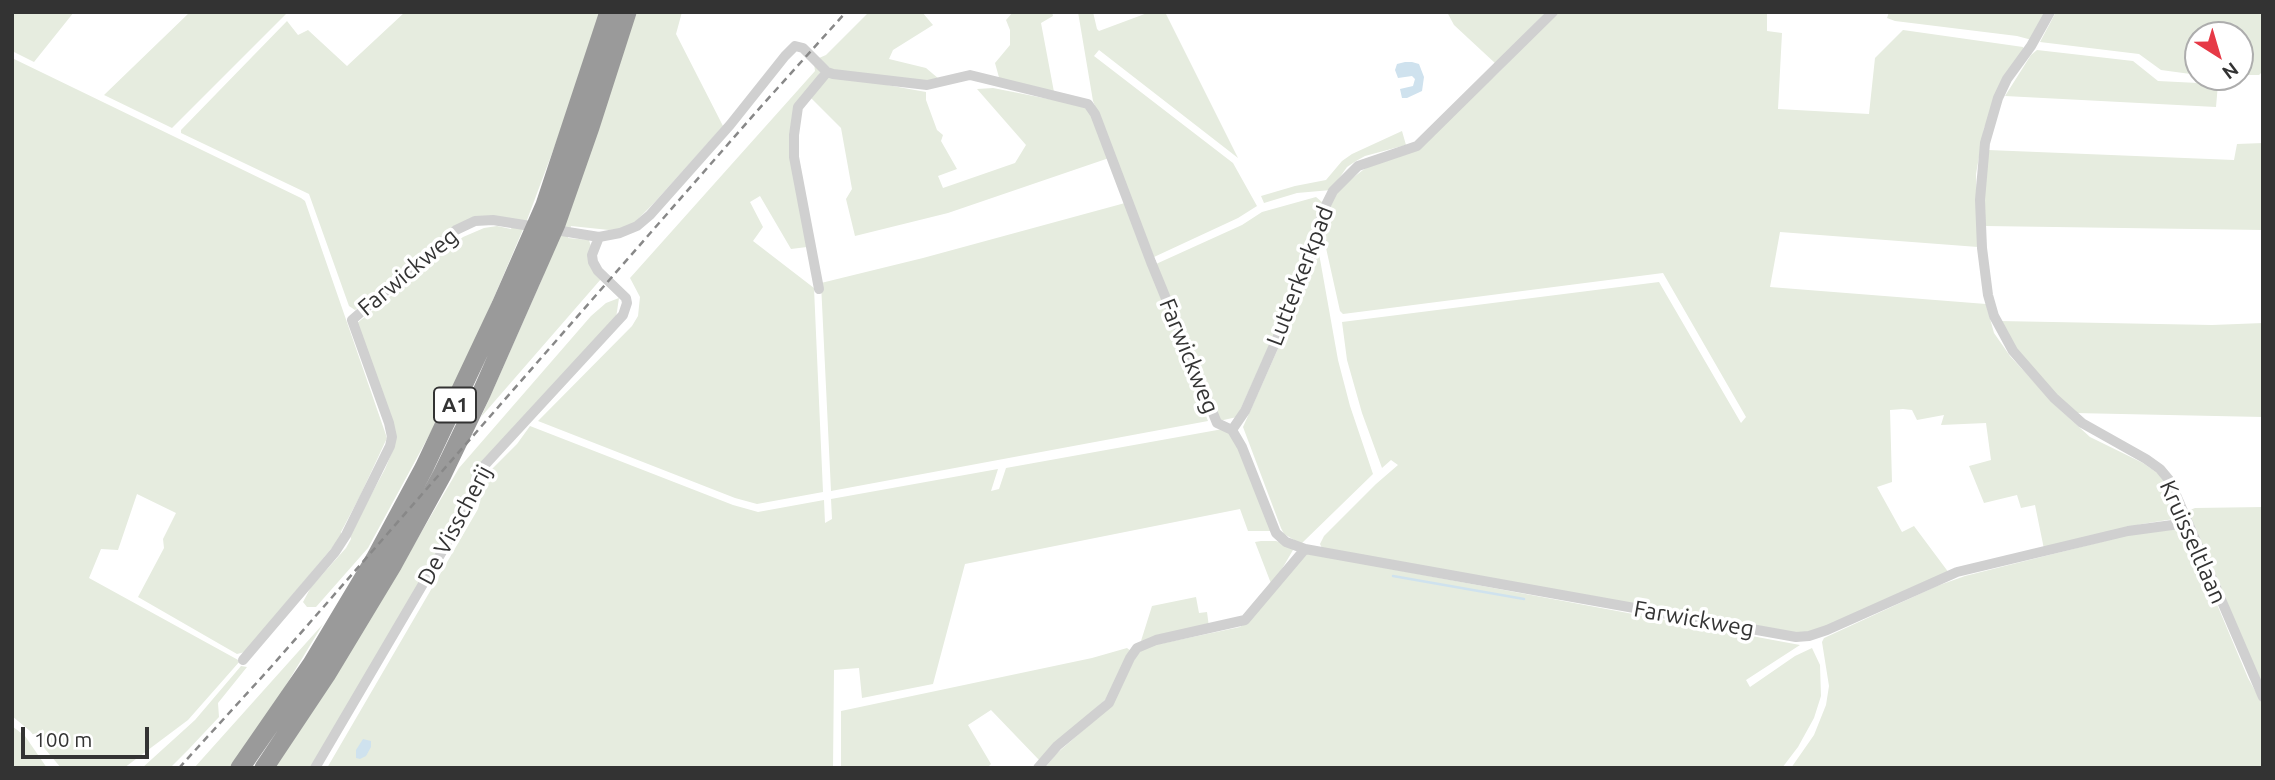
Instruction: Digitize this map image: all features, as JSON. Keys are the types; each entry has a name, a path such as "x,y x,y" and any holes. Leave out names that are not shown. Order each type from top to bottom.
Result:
{"highway":[{"name":"A1","path":"240,768 312,664 375,559 424,468 545,205 609,12"},
{"name":"A1","path":"264,768 361,619 447,463 514,322 556,223 627,12"}],"street":[{"name":"Lutterkerkpad","path":"1232,430 1245,411 1305,275 1323,211 1333,191 1358,166 1417,146 1553,12"},
{"name":"Kruisseltlaan","path":"2050,12 2031,46 2007,79 1998,98 1985,143 1980,200 1982,248 1991,305 2004,338 2034,377 2082,423 2146,459 2170,481 2263,697"},
{"name":"Farwickweg","path":"243,660 335,552 390,446 392,438 389,423 352,320 464,225 489,220 599,237 630,230 650,215 730,125 795,46 803,48 827,72 927,85 970,75 1088,104 1095,114 1147,253 1217,423 1232,430 1242,447 1276,533 1286,542 1305,549 1796,637 1810,636 1827,630 1957,572 2127,531 2187,523"},
{"path":"819,289 794,156 794,135 798,107 827,72"},
{"name":"De Visscherij","path":"315,768 460,521 481,469 623,315 626,298 598,271 593,262 592,255 599,237"},
{"path":"1038,768 1109,703 1137,648 1146,643 1245,620 1305,549"}],"shaded area":[{"path":"12,12 74,12 34,62 12,51"},
{"path":"190,12 288,12 172,128 104,95"},
{"path":"405,12 600,12 572,100 527,220 466,363 368,548 316,607 307,607 303,602 311,587 351,539 350,534 395,445 356,324 463,237 484,228 497,226 511,229 515,219 477,217 355,310 349,306 309,194 181,133 181,130 287,21 298,35 308,30 347,66"},
{"path":"634,12 682,12 676,34 723,126 629,228 609,230 571,226 568,238 589,240 601,279 481,417 542,279"},
{"path":"869,12 922,12 933,25 893,50 889,59 926,68 945,84 833,71 819,58 826,55"},
{"path":"1013,12 1052,12 1053,16 1041,23 1054,92 1000,81 995,63 1010,45 1010,30 1006,20"},
{"path":"1078,12 1093,12 1099,31 1150,12 1165,12 1238,158 1099,50 1094,56 1233,163 1257,206 1238,218 1154,257 1093,101"},
{"path":"1447,12 1546,12 1496,64 1454,25"},
{"path":"1557,12 1767,12 1767,31 1782,33 1778,109 1869,114 1875,58 1903,30 2023,47 1984,128 1976,174 1978,247 1780,232 1770,287 1986,304 1994,333 2010,356 2057,407 2090,437 2143,463 2166,479 2180,518 2142,524 2044,549 2035,505 2021,508 2017,495 1984,503 1969,466 1991,460 1986,423 1941,425 1944,415 1917,420 1912,410 1903,409 1890,410 1892,482 1877,487 1902,532 1914,526 1949,573 1826,628 1795,636 1323,550 1320,544 1324,536 1398,465 1391,460 1382,468 1347,360 1342,322 1659,282 1741,423 1746,417 1663,273 1343,314 1340,311 1322,230 1331,199 1363,170 1406,153 1497,74"},
{"path":"1889,12 2047,12 2032,40 1895,21 1887,18"},
{"path":"2056,12 2263,12 2263,71 2259,75 2254,75 2254,21 2184,21 2184,73 2161,70 2139,54 2040,42"},
{"path":"2037,50 2133,61 2158,81 2184,82 2184,91 2217,91 2216,107 2005,96"},
{"path":"12,58 305,201 387,438 341,532 341,537 245,652 237,654 138,597 164,548 163,539 176,513 137,494 118,550 101,549 89,578 240,661 188,720 124,768 61,768 30,731 12,716"},
{"path":"814,63 821,71 794,113 807,247 791,249 760,196 750,202 763,227 753,241 814,288 823,492 757,504 735,498 538,421 632,326 638,316 640,297 630,278 815,71"},
{"path":"837,76 926,92 926,100 937,130 943,135 941,141 957,169 938,176 943,188 1015,163 1026,145 977,89 993,88 1089,107 1109,158 948,213 855,236 846,199 852,189 841,128 808,95 825,77"},
{"path":"1402,131 1406,145 1356,161 1347,167 1331,190 1297,193 1264,203 1261,196 1326,180 1342,161 1352,154"},
{"path":"2263,143 2263,230 1985,226 1988,150 2234,160 2237,144"},
{"path":"1316,197 1322,202 1306,263 1237,417 1219,421 1156,264 1242,225 1262,212"},
{"path":"1125,203 1208,421 831,491 821,283"},
{"path":"1318,248 1338,360 1373,474 1301,544 1284,534 1281,528 1243,427 1305,288"},
{"path":"619,298 616,318 481,463 459,515 312,768 272,768 381,601 459,468 591,316 606,303"},
{"path":"1999,321 2212,325 2263,323 2263,417 2074,413 2015,352"},
{"path":"530,426 733,505 758,512 824,500 825,523 832,519 831,499 998,469 991,491 999,489 1006,468 1234,427 1272,531 1248,531 1240,509 965,564 933,684 862,698 859,668 834,670 833,768 327,768 478,509 487,474 517,444"},
{"path":"2263,507 2263,692 2188,514 2195,508"},
{"path":"2180,527 2189,538 2248,678 2263,705 2263,768 1791,768 1814,735 1826,705 1829,686 1822,642 1824,638 1937,586 1965,576 2149,530"},
{"path":"1276,541 1291,546 1293,550 1272,586 1255,542"},
{"path":"1305,553 1800,645 1746,680 1750,687 1795,656 1812,648 1820,665 1821,696 1814,718 1798,747 1782,768 1045,768 1056,754 1112,705 1136,656 1145,647 1240,627 1250,620"},
{"path":"1196,597 1199,613 1207,612 1209,627 1141,641 1152,606"},
{"path":"323,624 280,695 230,768 194,768"},
{"path":"1127,648 1131,651 1109,696 1040,761 991,710 968,725 991,764 987,768 841,768 841,711 1092,658"},
{"path":"241,666 247,667 218,703 219,717 188,750 170,768 142,768 195,720"},
{"path":"12,726 25,736 47,768 12,768"}],"water":[{"path":"1397,64 1419,64 1424,77 1422,91 1402,98 1400,89 1413,86 1415,79 1412,76 1398,78 1395,70"},
{"path":"363,739 371,741 371,747 366,756 356,758 356,750"}],"waterway":[{"path":"1393,576 1524,599"}],"railway":[{"path":"179,768 271,667 846,12"}]}
